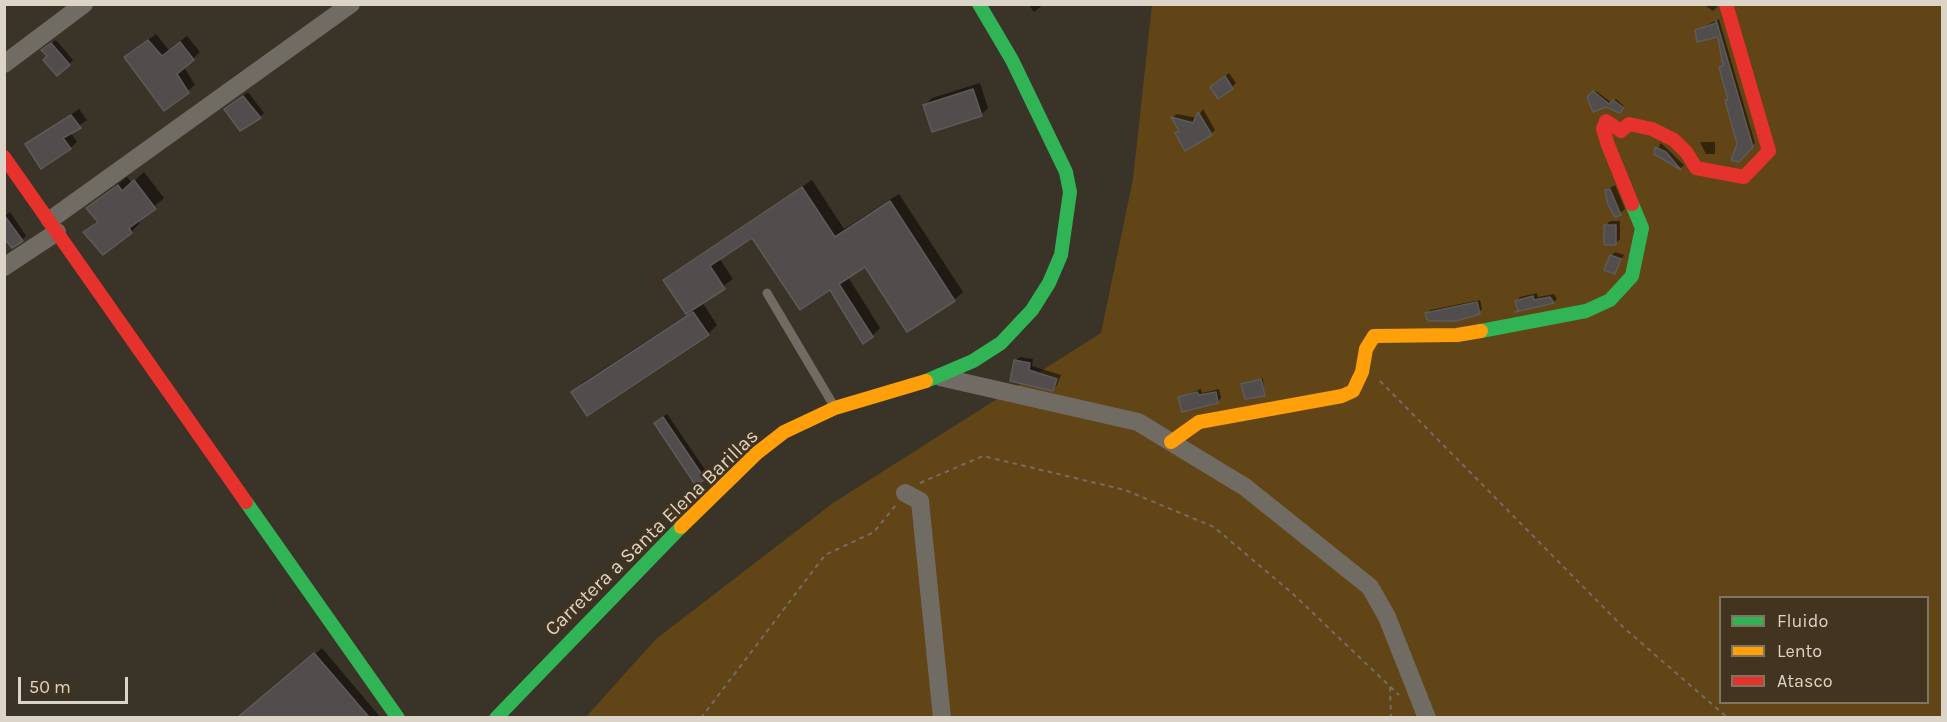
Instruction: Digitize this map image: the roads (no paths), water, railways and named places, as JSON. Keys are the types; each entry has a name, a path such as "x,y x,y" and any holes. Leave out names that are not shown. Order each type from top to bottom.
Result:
{"street":[{"path":"4,64 84,4"},
{"path":"4,267 54,226 351,4"},
{"name":"Carretera a Santa Elena Barillas","path":"496,717 648,560 757,453 784,432 835,408 940,377 973,361 1001,343 1032,310 1049,283 1061,255 1070,192 1066,172 1012,60 979,4"},
{"path":"1171,442 1199,422 1342,396 1353,391 1362,372 1366,349 1374,336 1457,335 1516,326 1586,311 1610,300 1632,276 1642,228 1608,145 1603,129 1606,121 1621,131 1629,124 1652,129 1674,140 1687,153 1696,168 1744,177 1769,152 1726,4"},
{"path":"4,157 398,717"},
{"path":"940,377 1138,422 1245,487 1370,587 1387,616 1427,717"},
{"path":"905,492 920,501 942,717"}],"lane":[{"path":"767,293 835,408"}]}
